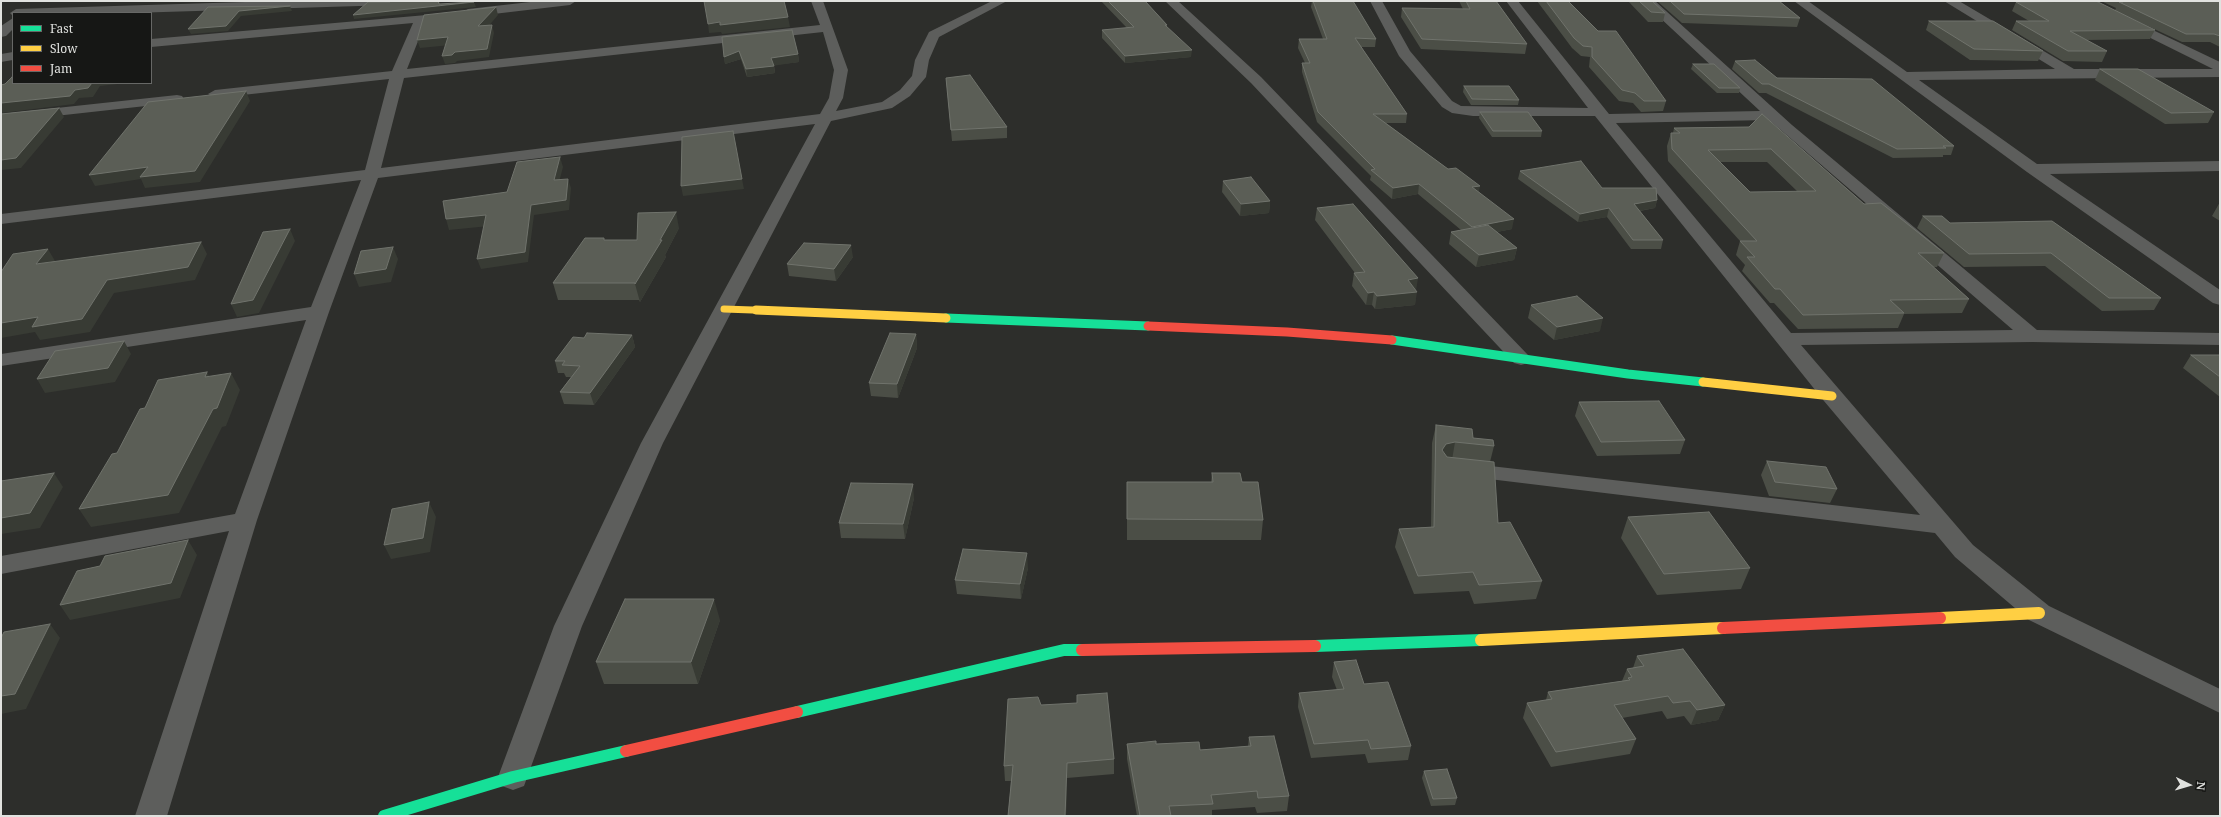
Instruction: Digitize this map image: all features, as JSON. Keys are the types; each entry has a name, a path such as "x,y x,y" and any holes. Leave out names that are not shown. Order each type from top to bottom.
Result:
{"street":[{"path":"138,8 150,1"},
{"path":"47,12 392,1"},
{"path":"152,43 420,18 570,1"},
{"path":"513,778 568,626 652,443 836,98 841,70 828,28 817,1"},
{"path":"1,219 372,172 825,118 887,105 905,93 919,77 922,60 934,35 1001,1"},
{"path":"1171,1 1256,80 1521,359"},
{"path":"1376,1 1404,53 1446,104 1452,107 1473,112 1602,116 1772,115"},
{"path":"1512,1 1602,116 1787,339 1832,396 1964,551 2040,613 2218,699"},
{"path":"1648,1 1772,115 2032,336"},
{"path":"1800,1 2033,169 2220,299"},
{"path":"1950,1 2071,73"},
{"path":"2082,1 2220,67"},
{"path":"1,13 12,13"},
{"path":"151,816 245,520 319,312 372,172 384,121 398,74 420,18"},
{"path":"1,33 12,23"},
{"path":"1,118 828,28"},
{"path":"1,58 12,56"},
{"path":"1905,76 2071,73 2220,73"},
{"path":"2033,169 2220,166"},
{"path":"724,309 1287,332 1412,342 1628,374 1832,396"},
{"path":"1,360 319,312"},
{"path":"1787,339 2032,336 2220,339"},
{"path":"1452,468 1942,526"},
{"path":"1,565 245,520"},
{"path":"384,816 513,778 1064,650 1215,649 1427,642 2040,613"}],"building":[{"path":"438,1 439,4 474,2 353,15 368,2"},
{"path":"704,1 784,1 788,17 720,25 720,22 708,24"},
{"path":"1108,1 1145,1 1167,25 1165,25 1192,50 1125,56 1102,30 1134,27"},
{"path":"1313,1 1353,1 1376,39 1355,38 1407,114 1373,114 1448,169 1456,168 1480,186 1472,187 1514,219 1472,227 1419,184 1393,188 1371,170 1375,169 1318,112 1302,63 1310,63 1299,39 1327,39"},
{"path":"1466,1 1496,1 1527,44 1422,39 1402,8 1470,9"},
{"path":"1546,1 1568,1 1598,31 1616,31 1666,101 1644,101 1635,93 1622,90 1592,57 1592,47 1583,46 1574,38"},
{"path":"1639,1 1652,1 1665,13 1651,12"},
{"path":"1670,1 1779,1 1800,18 1684,14"},
{"path":"2096,1 2155,30 2070,31 2107,51 2068,51 2016,21 2049,21 2016,2"},
{"path":"2121,1 2220,1 2220,36 2214,34 2186,34 2119,2 2123,2"},
{"path":"290,6 239,11 226,26 188,29 208,7"},
{"path":"496,7 478,26 492,25 487,49 455,52 452,55 442,56 448,37 417,40 424,15"},
{"path":"1929,21 1993,21 2043,51 1974,49"},
{"path":"792,30 798,54 771,58 774,66 746,69 739,51 724,57 722,37"},
{"path":"1755,60 1777,78 1872,79 1954,146 1943,146 1946,148 1897,149 1769,84 1762,84 1735,61"},
{"path":"1693,64 1714,64 1740,88 1719,88"},
{"path":"2100,69 2138,69 2214,112 2171,113"},
{"path":"970,75 1007,127 951,130 946,78"},
{"path":"12,77 12,84 91,84 88,88 75,90 70,96 1,103 1,85 5,84"},
{"path":"1464,86 1509,86 1519,100 1472,99"},
{"path":"246,91 195,171 140,177 148,167 89,175 148,102"},
{"path":"59,108 16,158 1,160 1,114"},
{"path":"1480,112 1528,112 1542,131 1493,131"},
{"path":"1762,114 1864,204 1881,203 1944,253 1918,253 1969,299 1890,300 1904,313 1803,315 1780,289 1775,289 1747,257 1755,257 1740,241 1757,241 1672,149 1671,133 1680,133 1674,128 1749,127","holes":["1771,149 1816,191 1750,192 1708,150"]},
{"path":"733,131 742,179 681,186 682,137"},
{"path":"560,157 554,180 568,179 566,200 531,205 525,252 477,259 486,215 446,219 443,201 507,192 517,162"},
{"path":"1581,161 1602,188 1656,188 1657,200 1634,204 1663,240 1633,240 1609,208 1580,214 1520,171"},
{"path":"1251,177 1270,201 1241,204 1223,181"},
{"path":"1353,204 1418,278 1408,280 1417,292 1377,296 1374,292 1368,293 1354,273 1365,272 1317,208"},
{"path":"676,212 660,240 662,240 635,284 553,283 585,238 604,238 604,240 637,240 638,213"},
{"path":"1923,216 1942,216 1950,223 2052,221 2161,298 2109,298 2051,253 1969,254"},
{"path":"1488,225 1517,248 1479,255 1451,232"},
{"path":"290,229 253,300 231,304 263,232"},
{"path":"201,242 188,267 107,280 82,319 32,327 38,317 1,323 1,272 13,254 48,249 36,264"},
{"path":"804,243 851,245 834,269 787,264"},
{"path":"393,247 386,269 354,274 361,251"},
{"path":"1577,296 1603,318 1557,327 1531,305"},
{"path":"587,333 632,335 590,393 560,392 580,366 562,365 565,361 555,361 573,337 584,338"},
{"path":"890,333 916,334 897,384 869,383"},
{"path":"124,341 108,368 37,379 55,351"},
{"path":"2191,355 2220,355 2220,377"},
{"path":"207,372 205,377 231,373 217,408 213,409 168,495 79,509 112,454 117,453 140,409 145,408 158,380"},
{"path":"1659,401 1685,440 1601,442 1579,402"},
{"path":"1436,425 1472,429 1473,438 1493,440 1494,446 1455,442 1446,444 1442,450 1447,457 1494,462 1498,523 1510,522 1542,581 1479,585 1473,572 1418,576 1399,529 1434,527"},
{"path":"1767,461 1826,467 1837,489 1775,482"},
{"path":"54,473 30,513 1,518 1,481"},
{"path":"1212,473 1240,473 1242,482 1258,482 1263,520 1127,519 1127,482 1213,482"},
{"path":"851,483 913,484 903,524 839,523"},
{"path":"429,502 423,538 384,545 392,509"},
{"path":"1709,512 1750,568 1664,574 1628,517"},
{"path":"188,540 171,583 60,605 77,571 100,566 105,556"},
{"path":"963,549 1027,553 1020,584 955,580"},
{"path":"625,599 714,599 691,662 596,662"},
{"path":"50,624 15,694 1,696 1,638 4,632"},
{"path":"1683,649 1725,705 1697,710 1690,701 1673,703 1668,696 1614,705 1636,739 1556,752 1527,703 1552,699 1548,692 1630,680 1628,678 1632,677 1627,669 1644,666 1637,656"},
{"path":"1356,660 1364,684 1388,682 1411,746 1371,749 1368,740 1314,744 1299,693 1344,689 1334,662"},
{"path":"1107,693 1114,759 1067,763 1065,816 1008,816 1013,765 1004,766 1008,699 1038,697 1041,705 1077,703 1077,695"},
{"path":"1274,736 1289,796 1258,798 1257,791 1211,795 1213,804 1169,806 1171,816 1140,816 1127,744 1156,741 1156,744 1199,742 1200,750 1251,746 1249,737"},
{"path":"1447,769 1457,798 1433,799 1424,771"}],"traffic: fast":[{"path":"946,318 1148,326"},
{"path":"1392,340 1628,374 1703,382"},
{"path":"1315,646 1481,640"},
{"path":"797,712 1064,650 1082,650"},
{"path":"384,816 513,777 626,751"}],"traffic: slow":[{"path":"724,309 946,318"},
{"path":"1703,382 1832,396"},
{"path":"1940,618 2039,613"},
{"path":"1481,640 1723,628"}],"traffic: jam":[{"path":"1148,326 1287,332 1392,340"},
{"path":"1723,628 1940,618"},
{"path":"1082,650 1315,646"},
{"path":"626,751 797,712"}]}
